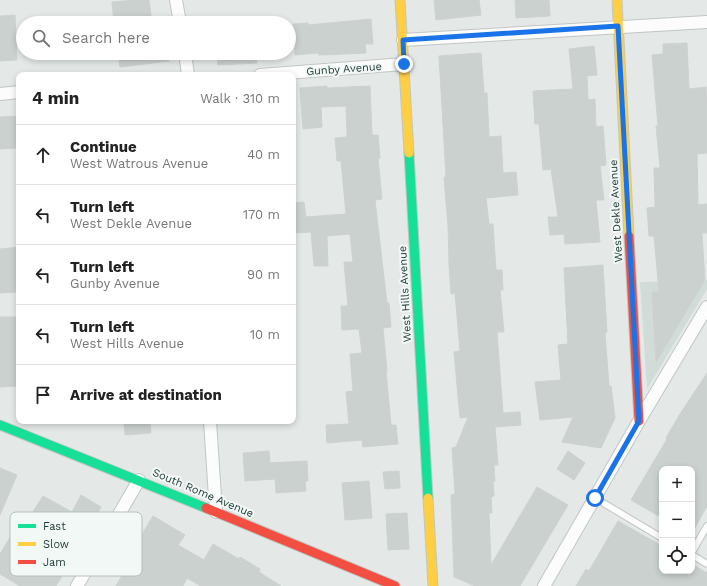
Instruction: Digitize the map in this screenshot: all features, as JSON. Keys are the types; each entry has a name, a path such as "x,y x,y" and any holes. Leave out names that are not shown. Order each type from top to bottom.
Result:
{"street":[{"path":"176,0 179,16"},
{"name":"West Hills Avenue","path":"400,0 433,586"},
{"name":"West Dekle Avenue","path":"617,0 639,421"},
{"path":"403,40 618,26 707,22"},
{"path":"186,60 188,72"},
{"name":"Gunby Avenue","path":"296,72 404,64"},
{"path":"0,94 16,92"},
{"path":"544,586 639,421 707,307"},
{"path":"210,424 216,512"},
{"name":"South Rome Avenue","path":"0,425 395,586"},
{"path":"120,512 138,480"},
{"path":"77,586 83,576"}],"lane":[{"path":"595,498 659,536"},
{"path":"695,547 707,526"},
{"path":"695,558 707,564"}],"shaded area":[{"path":"707,280 707,289 647,389 640,282"}],"building":[{"path":"149,0 151,16 113,16 112,2"},
{"path":"434,0 479,0 481,15 436,20"},
{"path":"515,0 549,0 550,16 516,18"},
{"path":"15,15 17,60 0,61 0,16"},
{"path":"371,19 373,44 365,44 366,53 319,55 318,53 296,55 296,24 308,23 308,25"},
{"path":"687,43 689,89 706,87 707,153 697,154 698,205 707,204 707,233 702,233 705,280 656,362 652,292 659,292 654,236 649,236 647,208 655,207 654,168 660,168 652,55 663,54 663,44"},
{"path":"594,46 597,75 587,76 588,100 595,99 596,127 603,126 606,165 600,166 604,200 596,200 600,242 565,244 564,234 550,235 548,217 558,217 551,169 543,170 539,124 535,124 533,91 573,89 569,49"},
{"path":"481,53 484,93 487,93 489,137 501,136 503,173 516,172 518,195 486,198 489,224 493,224 496,270 502,270 503,290 500,290 504,332 497,332 503,413 520,412 521,425 495,427 498,465 494,465 494,496 491,497 492,513 489,513 491,565 537,487 568,505 520,586 475,586 454,577 451,495 455,494 452,448 456,447 468,417 460,418 454,352 460,351 455,293 451,294 439,56"},
{"path":"119,60 169,60 169,61 120,67"},
{"path":"218,60 257,60 257,63 218,65"},
{"path":"327,86 327,88 370,86 372,135 378,135 380,158 378,158 382,199 375,200 391,327 383,328 386,371 391,425 396,425 398,444 363,447 362,440 327,443 326,425 349,424 346,392 353,391 350,354 362,353 359,329 342,330 341,306 348,306 344,262 353,262 350,234 327,236 328,266 314,266 311,232 296,233 296,203 304,202 306,217 346,214 341,161 337,161 335,138 347,137 346,106 321,107 322,127 303,129 300,88"},
{"path":"16,116 16,148 0,149 0,117"},
{"path":"16,247 16,292 0,293 0,249"},
{"path":"603,265 607,332 605,333 609,386 611,386 615,418 601,448 562,442 573,417 540,420 535,382 561,380 558,345 568,344 564,268"},
{"path":"0,317 16,317 16,386 0,387"},
{"path":"707,373 707,506 695,528 695,466 659,466 659,516 631,500 680,414"},
{"path":"124,424 150,424 151,433 125,435"},
{"path":"269,451 270,463 307,461 308,481 305,481 306,491 276,493 275,479 245,481 243,453"},
{"path":"568,451 585,463 574,480 557,469"},
{"path":"0,468 17,475 0,515"},
{"path":"399,471 400,488 385,489 383,472"},
{"path":"369,481 372,518 345,520 342,483"},
{"path":"81,495 101,507 98,512 72,512"},
{"path":"43,496 72,512 33,512"},
{"path":"407,513 409,549 388,550 386,514"},
{"path":"153,516 185,535 178,545 204,560 213,544 239,559 240,557 260,569 259,572 281,586 201,586 187,578 183,586 116,586 122,576 142,576 142,534"},
{"path":"618,521 659,544 659,574 695,574 695,566 707,573 707,586 576,586 586,569 589,571"},
{"path":"10,537 10,576 62,576 56,586 20,586 0,574 0,554"}],"traffic: fast":[{"path":"409,153 428,498"},
{"path":"0,425 206,508"}],"traffic: slow":[{"path":"400,0 409,153"},
{"path":"617,0 629,236"},
{"path":"428,498 433,586"}],"traffic: jam":[{"path":"629,236 639,421"},
{"path":"206,508 395,586"}],"route":[{"path":"404,64 403,40 618,26 639,421 595,498"}]}
